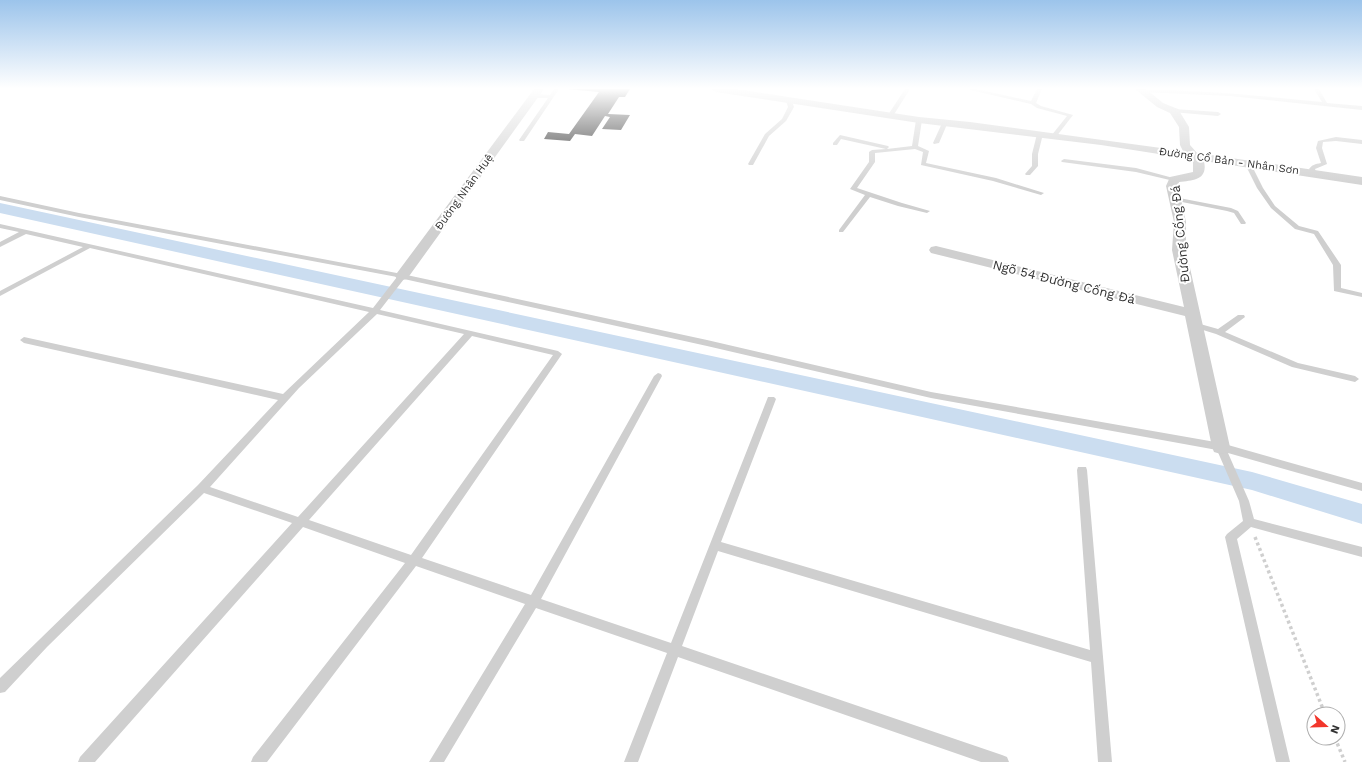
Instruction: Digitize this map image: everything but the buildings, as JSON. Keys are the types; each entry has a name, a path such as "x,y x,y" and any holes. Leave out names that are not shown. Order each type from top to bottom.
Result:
{"street":[{"name":"Đường Nhân Huệ","path":"402,276 514,125"},
{"name":"Đường Cổ Bản - Nhân Sơn","path":"965,125 1195,156 1362,181"},
{"name":"Đường Cống Đá","path":"1183,125 1185,145 1189,152 1198,159 1200,170 1197,175 1193,177 1174,179 1172,186 1180,222 1179,250 1192,318 1200,345 1222,447"},
{"name":"Ngõ 54 Đường Cống Đá","path":"936,250 1192,318"}],"lane":[{"path":"522,140 533,125"},
{"path":"751,164 767,135 779,125"},
{"path":"915,147 917,125"},
{"path":"936,142 944,125"},
{"path":"1054,136 1063,125"},
{"path":"1028,174 1035,166 1035,154 1040,134"},
{"path":"835,144 840,137 891,149"},
{"path":"1314,174 1312,169 1315,166 1324,164 1318,148 1321,141 1336,139 1362,142"},
{"path":"927,211 900,205 853,189 872,162 872,152 915,147 926,151 923,164 994,179 1042,193"},
{"path":"1064,161 1136,170 1174,179"},
{"path":"1248,164 1260,188 1273,207 1297,228 1316,232 1337,265 1337,289 1362,295"},
{"path":"841,231 869,194"},
{"path":"0,198 87,217 402,276 707,343 931,395 1222,447 1362,487"},
{"path":"1174,199 1229,209 1236,212 1242,223"},
{"path":"0,226 558,354 414,560 258,762"},
{"path":"0,245 26,232"},
{"path":"0,294 89,246"},
{"path":"0,687 202,488 285,398 374,312 402,276"},
{"path":"1219,332 1241,317"},
{"path":"1192,318 1219,332 1295,365 1355,379"},
{"path":"85,762 302,522 469,334"},
{"path":"24,340 285,398"},
{"path":"436,762 534,601 658,376"},
{"path":"631,762 770,399"},
{"path":"1222,447 1244,501 1249,522"},
{"path":"1082,470 1105,762"},
{"path":"202,488 1002,762"},
{"path":"1249,522 1362,552"},
{"path":"1249,522 1231,537 1283,762"},
{"path":"714,545 1097,658"}],"path":[{"path":"1249,522 1323,706"},
{"path":"1338,746 1345,762"}],"waterway":[{"path":"0,208 1252,481 1362,514"}]}
